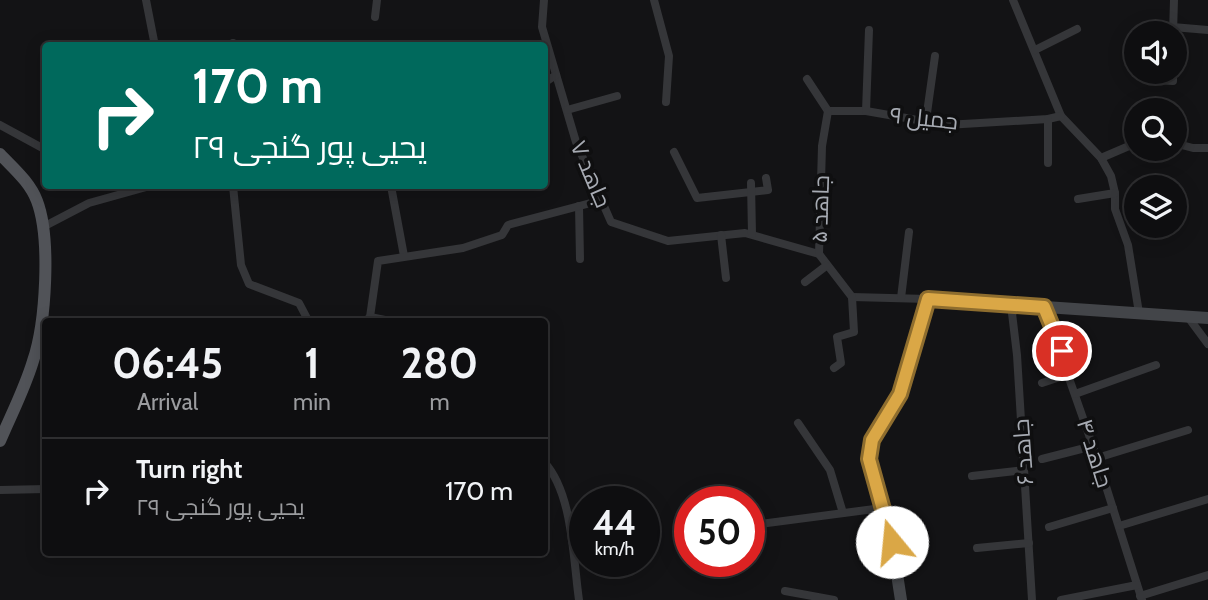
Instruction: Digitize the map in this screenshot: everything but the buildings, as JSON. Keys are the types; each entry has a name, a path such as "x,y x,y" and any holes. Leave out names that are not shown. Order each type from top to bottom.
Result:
{"main road":[{"path":"0,154 23,177 37,199 46,245 41,328 34,360 0,441"},
{"path":"901,600 892,542 869,459 872,440 900,394 928,299 1208,318"}],"street":[{"path":"146,0 154,42"},
{"path":"375,17 377,0"},
{"name":"جاهد ۷","path":"544,0 542,27 546,42"},
{"path":"654,0 669,56 666,102"},
{"path":"1013,0 1061,116 1101,159 1111,176 1115,209 1128,245 1139,313"},
{"path":"1173,21 1174,0"},
{"path":"1035,50 1077,29"},
{"path":"866,111 869,30"},
{"path":"1187,30 1208,30"},
{"name":"جاهد ۷","path":"548,48 576,142 611,222 668,241 752,234 819,254"},
{"path":"926,120 934,56"},
{"path":"548,80 556,75"},
{"path":"807,79 828,111"},
{"path":"567,110 617,96"},
{"name":"جمیل ۹","path":"828,111 866,111 946,124 1061,116"},
{"name":"جاهد ۵","path":"828,111 822,146 819,254 852,297"},
{"path":"1048,119 1048,163"},
{"path":"0,125 42,148"},
{"path":"1187,146 1208,148"},
{"path":"1101,159 1124,148"},
{"path":"674,152 697,198 751,187 768,190 766,178"},
{"path":"751,187 752,234"},
{"path":"43,227 89,203 139,189"},
{"path":"233,189 242,265 249,284 299,303 307,318"},
{"path":"392,189 404,256"},
{"path":"1078,199 1115,193"},
{"path":"367,318 378,261 463,248 502,235 508,225 602,201"},
{"path":"579,206 580,259"},
{"path":"901,298 909,232"},
{"path":"721,235 726,278"},
{"path":"805,282 826,266"},
{"path":"834,368 841,363 837,337 855,332 852,297 928,299"},
{"name":"جاهد ۶","path":"1011,304 1032,600"},
{"name":"جاهد ۴","path":"1044,307 1069,374 1141,598"},
{"path":"1188,317 1208,344"},
{"path":"1075,394 1156,365"},
{"path":"1042,383 1069,374"},
{"path":"798,423 830,470 844,513"},
{"path":"1097,458 1188,430"},
{"path":"1042,459 1093,446"},
{"path":"548,466 557,481 565,507 579,600"},
{"path":"972,476 1024,470"},
{"path":"0,490 42,489"},
{"path":"1119,526 1208,499"},
{"path":"765,523 882,508"},
{"path":"1049,527 1113,508"},
{"path":"977,548 1028,543"},
{"path":"1141,598 1208,575"},
{"path":"1061,600 1136,585"},
{"path":"785,591 834,600"}],"route":[{"path":"892,542 869,459 872,440 900,394 928,299 1044,307 1062,351"}]}
